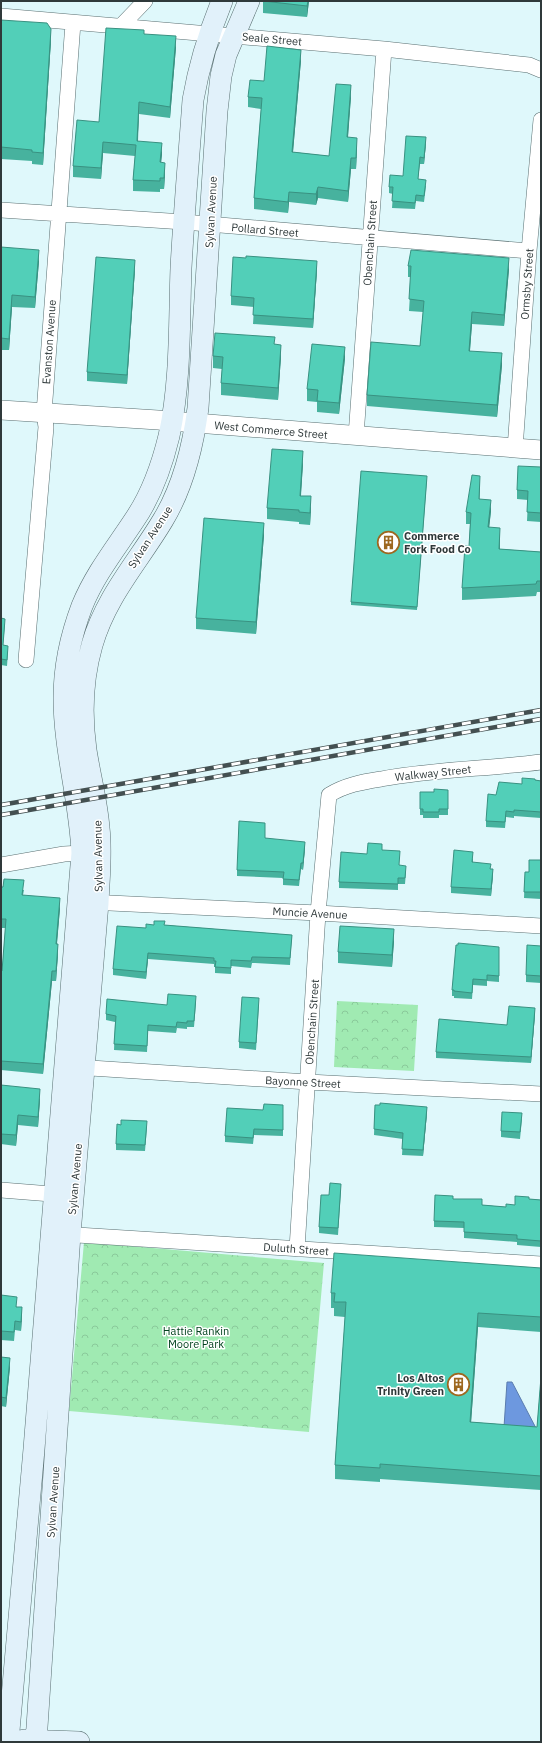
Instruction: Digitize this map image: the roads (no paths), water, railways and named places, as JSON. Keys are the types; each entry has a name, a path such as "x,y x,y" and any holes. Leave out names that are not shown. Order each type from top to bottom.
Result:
{"main road":[{"name":"Sylvan Avenue","path":"63,1195 86,1067 89,902 82,853 80,819 69,755 64,712 64,688 74,631 83,604 100,570 136,518 156,480 172,422 179,356 184,222 193,100 199,69 209,33 222,1"},
{"name":"Sylvan Avenue","path":"37,1741 63,1195 65,1066 89,902 100,852 99,828 86,749 83,713 83,688 92,644 104,613 116,590 164,519 171,506 186,464 196,424 210,225 216,110 226,55 249,1"},
{"name":"Sylvan Avenue","path":"6,1740 34,1449 61,1234"},
{"path":"6,1740 78,1742"}],"street":[{"path":"121,26 145,1"},
{"name":"Seale Street","path":"1,16 384,49 529,64 541,70"},
{"name":"Evanston Avenue","path":"26,660 46,427 44,413 73,23"},
{"name":"Obenchain Street","path":"356,436 384,49"},
{"name":"Ormsby Street","path":"515,449 529,251 541,120"},
{"name":"Pollard Street","path":"1,210 58,215 184,222 529,251"},
{"name":"West Commerce Street","path":"1,410 541,450"},
{"name":"Walkway Street","path":"329,795 338,789 356,783 408,773 541,762"},
{"name":"Obenchain Street","path":"297,1249 318,913 329,795"},
{"path":"1,865 64,854 82,853"},
{"name":"Muncie Avenue","path":"89,902 541,926"},
{"name":"Bayonne Street","path":"65,1066 308,1082 541,1094"},
{"path":"1,1190 63,1195"},
{"name":"Duluth Street","path":"61,1234 541,1264"}],"water":[{"path":"507,1382 512,1382 538,1432 504,1427"}],"railway":[{"path":"1,805 541,710"},
{"path":"1,815 541,719"}],"place":[{"name":"Commerce Fork Food Co","path":"389,542"},
{"name":"Los Altos Trinity Green","path":"459,1384"}],"park label":[{"name":"Hattie Rankin Moore Park","path":"196,1337"}]}
